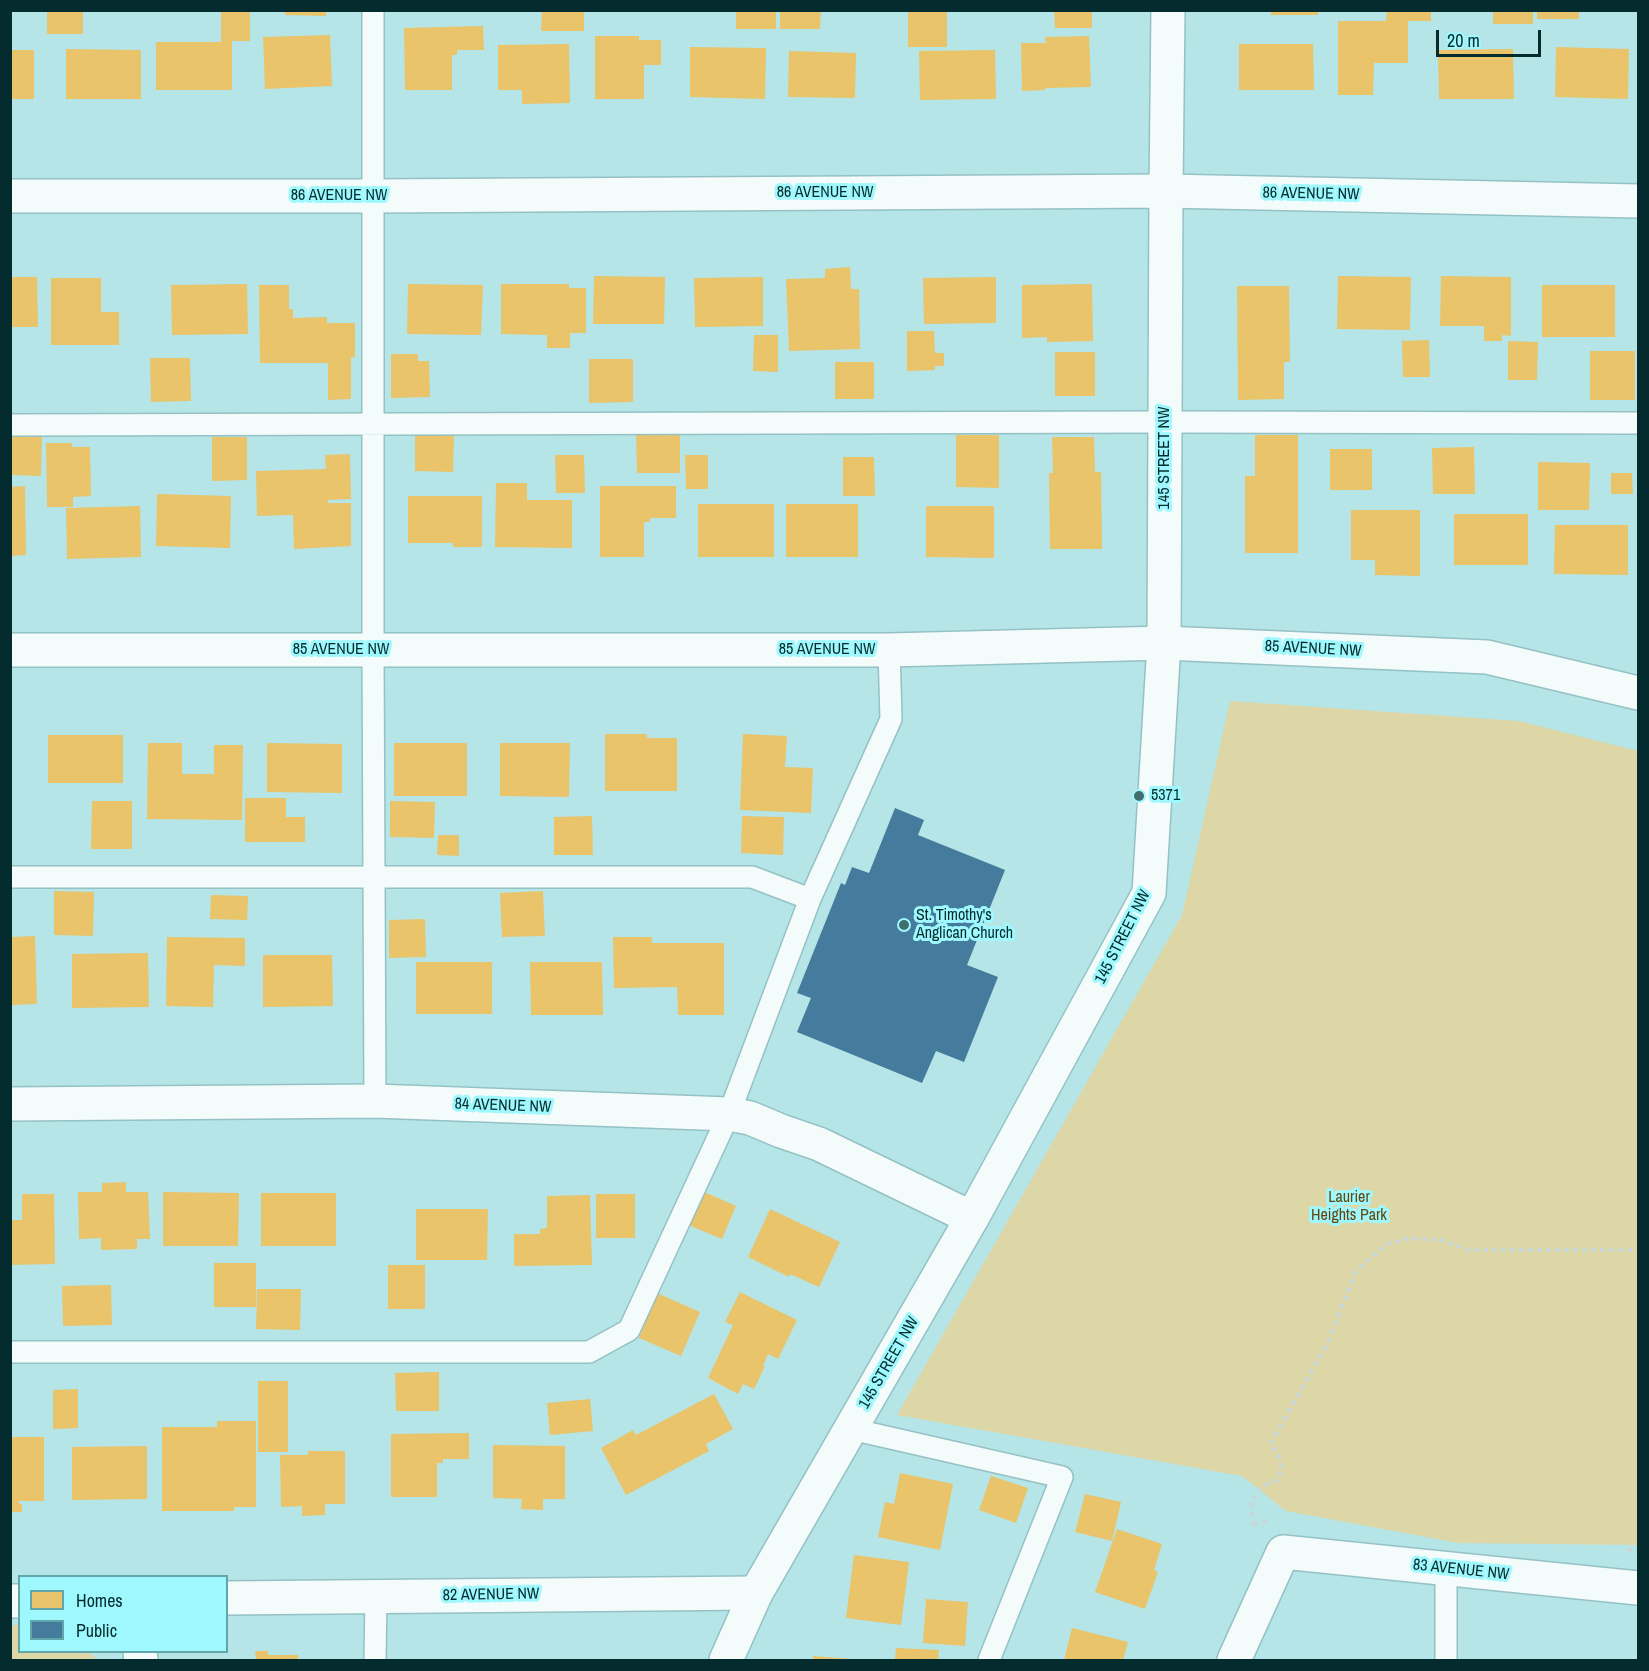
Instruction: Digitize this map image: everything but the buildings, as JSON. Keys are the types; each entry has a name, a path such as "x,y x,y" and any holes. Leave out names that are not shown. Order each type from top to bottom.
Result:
{"street":[{"name":"145 STREET NW","path":"726,1660 756,1593 972,1218 1149,893 1164,643 1168,10"},
{"name":"86 AVENUE NW","path":"10,196 1166,191 1638,201"},
{"name":"85 AVENUE NW","path":"10,650 889,650 1164,643 1487,657 1638,693"},
{"name":"84 AVENUE NW","path":"10,1104 375,1101 729,1114 750,1118 819,1144 972,1218"},
{"name":"83 AVENUE NW","path":"1234,1660 1283,1552 1638,1588"},
{"name":"82 AVENUE NW","path":"228,1598 756,1593"}],"lane":[{"path":"373,10 375,1101"},
{"path":"10,425 1638,423"},
{"path":"10,1352 589,1352 628,1330 729,1114 810,899 891,719 889,650"},
{"path":"10,877 752,877 810,899"},
{"path":"851,1428 1062,1477 989,1660"},
{"path":"1446,1569 1446,1660"},
{"path":"375,1660 376,1597"}],"path":[{"path":"1253,1525 1252,1500 1261,1487 1276,1480 1282,1468 1278,1455 1270,1444 1327,1344 1356,1271 1387,1244 1410,1238 1441,1240 1469,1250 1638,1250"}],"green space":[{"name":"Laurier Heights Park","path":"1230,701 1519,721 1638,751 1638,1545 1458,1543 1286,1511 1242,1476 897,1415 1182,915"},
{"path":"10,1625 18,1625 18,1653 90,1653 98,1660 11,1660"}],"place":[{"name":"5371","path":"1139,796"},
{"name":"St. Timothy's Anglican Church","path":"904,925"}]}
